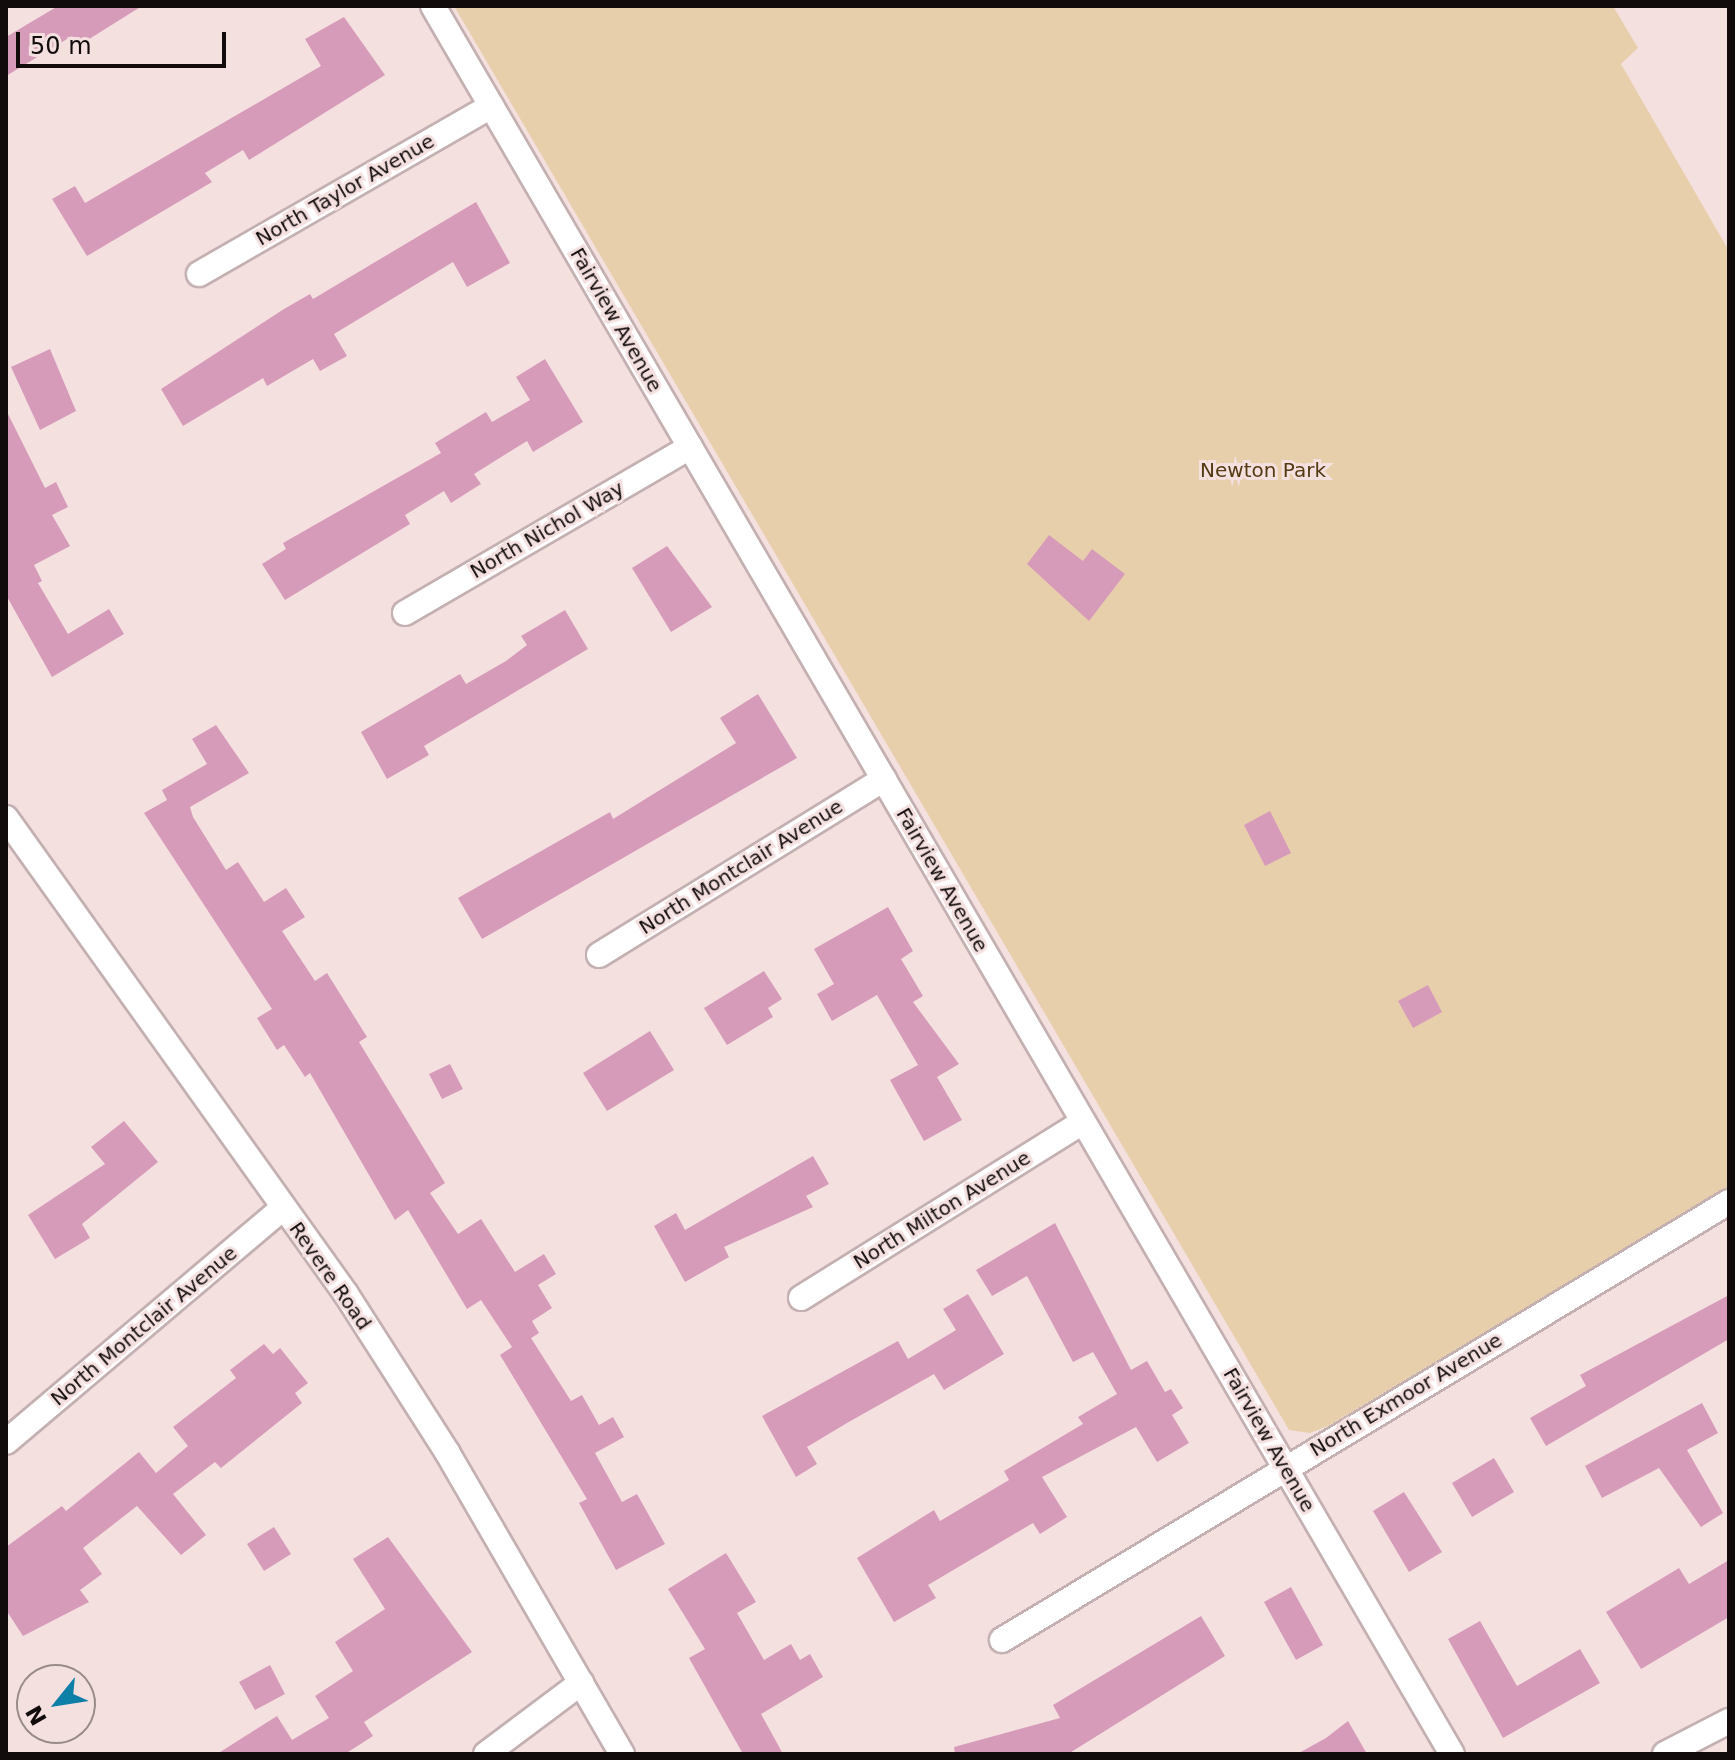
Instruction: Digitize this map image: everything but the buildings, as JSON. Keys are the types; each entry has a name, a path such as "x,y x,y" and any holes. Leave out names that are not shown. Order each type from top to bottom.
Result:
{"street":[{"name":"Fairview Avenue","path":"433,6 1452,1754"},
{"name":"North Taylor Avenue","path":"199,274 491,106"},
{"name":"North Nichol Way","path":"405,613 690,447"},
{"name":"North Montclair Avenue","path":"599,955 884,779"},
{"name":"Revere Road","path":"6,818 282,1209 346,1294 430,1426 622,1754"},
{"name":"North Milton Avenue","path":"801,1298 1083,1122"},
{"name":"North Exmoor Avenue","path":"1002,1640 1729,1202"},
{"name":"North Montclair Avenue","path":"6,1442 282,1209"},
{"path":"486,1754 581,1683"},
{"path":"1665,1754 1729,1721"}],"green space":[{"name":"Newton Park","path":"454,6 1613,6 1638,48 1621,64 1729,251 1729,1186 1328,1426 1310,1433 1289,1430"}]}
